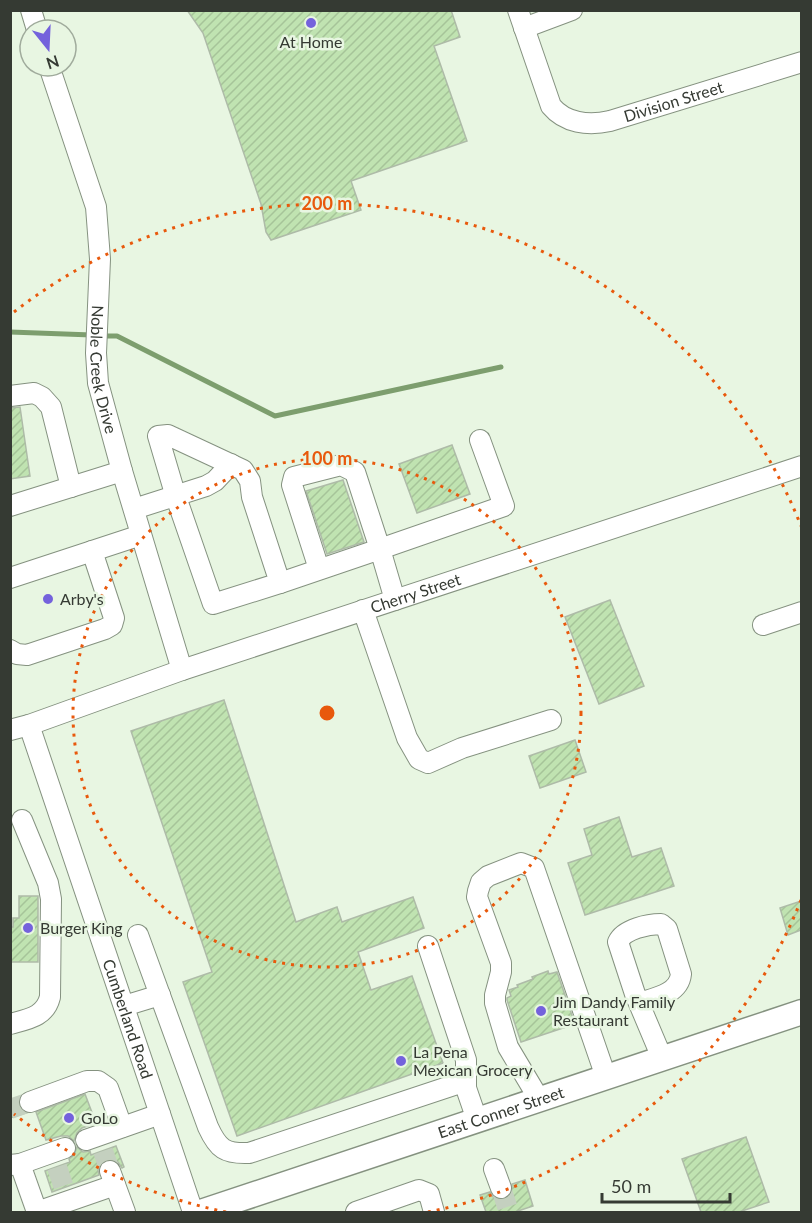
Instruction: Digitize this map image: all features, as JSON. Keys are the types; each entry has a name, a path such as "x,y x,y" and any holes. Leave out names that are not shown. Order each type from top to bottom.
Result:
{"main road":[{"name":"East Conner Street","path":"201,1212 801,1012"}],"street":[{"path":"521,19 572,10"},
{"name":"Division Street","path":"521,19 550,106 556,112 579,123 600,124 801,62"},
{"name":"Noble Creek Drive","path":"53,78 96,207 100,259 96,353 98,383 182,670"},
{"path":"10,396 34,393 42,397 51,407 71,487"},
{"path":"280,583 252,497 250,481 243,470 168,435 158,436 176,497 213,604 280,583 504,506 480,440"},
{"path":"134,510 206,486 215,481 231,464"},
{"path":"319,569 292,485 294,477 341,465 355,472 395,600"},
{"name":"Cherry Street","path":"20,727 182,670 801,466"},
{"path":"10,506 122,471"},
{"path":"10,578 141,535"},
{"path":"10,650 17,654 27,654 112,625 114,618 92,551"},
{"path":"363,610 407,738 419,759 428,763 462,748 551,720"},
{"path":"763,625 801,612"},
{"path":"10,716 20,727"},
{"name":"Cumberland Road","path":"20,727 124,1006 193,1212"},
{"path":"10,1024 43,1012 48,1006 50,997 51,899 48,884 22,820"},
{"path":"539,1099 508,1047 495,1003 501,963 477,897 481,882 488,876 521,863 529,864 534,868 606,1077"},
{"path":"138,935 208,1127 216,1143 230,1153 249,1153 466,1081"},
{"path":"428,946 466,1060 466,1088 477,1120"},
{"path":"124,1006 160,995"},
{"path":"639,1003 662,1058"},
{"path":"30,1102 87,1081 98,1081 108,1088 122,1127"},
{"path":"95,1142 122,1127 160,1114"},
{"path":"58,1156 15,1164 37,1212 66,1194 113,1178 125,1212"},
{"path":"356,1212 419,1190 429,1194 434,1212"}],"building":[{"path":"187,10 451,10 460,37 434,46 467,141 351,181 361,210 271,240 266,232 261,204 203,33"},
{"path":"20,407 30,476 10,479 10,408"},
{"path":"452,445 470,494 417,513 399,464"},
{"path":"343,480 364,542 327,554 306,491"},
{"path":"610,600 644,686 599,704 565,617"},
{"path":"224,700 296,922 337,907 342,922 413,897 424,928 358,952 371,990 412,976 443,1063 237,1136 183,982 212,972 131,731"},
{"path":"575,740 586,772 540,788 529,756"},
{"path":"619,817 632,857 661,848 674,886 585,915 568,863 592,855 584,829"},
{"name":"Burger King","path":"19,896 38,896 38,962 10,962 10,927 13,927 13,918 19,918"},
{"path":"801,901 801,930 788,935 780,908"},
{"name":"Jim Dandy Family Restaurant","path":"548,971 549,974 557,972 575,1024 521,1042 507,1000 511,996 509,990"},
{"path":"85,1094 96,1123 82,1128 74,1141 68,1136 46,1140 36,1112"},
{"path":"18,1099 19,1107 26,1113 10,1118 10,1102"},
{"path":"746,1137 769,1202 739,1212 701,1212 682,1159"},
{"path":"116,1146 124,1167 122,1168 113,1159 106,1160 100,1164 99,1175 52,1192 45,1171 70,1162 69,1159 74,1155 77,1147 83,1152 90,1151 91,1155"},
{"path":"525,1180 533,1206 515,1212 486,1212 480,1195 490,1192 494,1198 505,1199 511,1195 512,1184"}],"waterway":[{"path":"10,332 92,335"},
{"path":"101,336 117,336 275,416 501,367"}],"tunnel":[{"path":"10,1109 30,1102"},
{"path":"103,1151 110,1171"},
{"path":"57,1167 64,1188"},
{"path":"501,1188 509,1212"}],"place":[{"name":"At Home","path":"311,23"},
{"name":"Arby's","path":"48,599"},
{"name":"Burger King","path":"28,928"},
{"name":"Jim Dandy Family Restaurant","path":"541,1011"},
{"name":"La Pena Mexican Grocery","path":"401,1061"},
{"name":"GoLo","path":"69,1118"}]}
